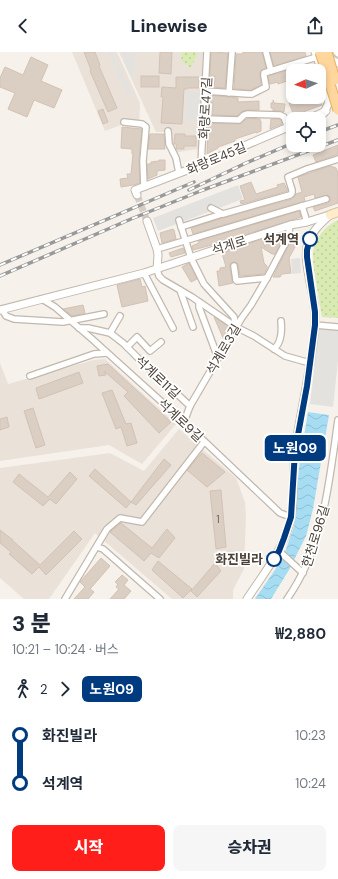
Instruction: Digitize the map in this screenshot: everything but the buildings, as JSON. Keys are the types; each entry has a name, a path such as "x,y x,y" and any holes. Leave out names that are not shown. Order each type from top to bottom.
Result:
{"main road":[{"path":"327,52 338,91"},
{"path":"317,53 338,110"}],"street":[{"name":"화랑로47길","path":"202,164 207,52"},
{"name":"화랑로47길","path":"229,93 232,52"},
{"path":"266,52 271,71"},
{"path":"206,91 250,94 266,88 267,85 264,74 317,53 338,63"},
{"path":"317,53 327,91 328,106 325,112"},
{"path":"326,112 338,104"},
{"name":"화랑로45길","path":"204,119 239,120 247,114 280,115 286,120"},
{"path":"124,122 142,124 146,127 143,161 144,186"},
{"name":"화랑로45길","path":"134,192 144,186 202,164 286,128"},
{"path":"168,131 168,142 176,158 179,173"},
{"path":"181,227 290,194 292,193 292,190 288,176 338,158"},
{"path":"158,249 326,199"},
{"path":"302,206 307,222"},
{"path":"211,208 222,214"},
{"path":"247,599 281,553 291,517 295,451 307,386 315,325 315,312 307,264 307,250 308,243 318,226 334,214"},
{"name":"석계로","path":"1,310 144,273 290,225 307,222 334,214"},
{"path":"179,220 191,258 204,284 234,317 236,327"},
{"path":"147,221 158,249 157,269 159,276 163,280 236,327 254,336 285,356 310,363"},
{"name":"석계로3길","path":"184,422 190,406 236,327 267,278 288,238 290,225"},
{"path":"234,266 237,281 267,278"},
{"path":"144,273 173,328"},
{"path":"180,290 193,327"},
{"name":"석계로9길","path":"42,299 55,307 80,328 184,422 280,513 291,517"},
{"path":"199,302 199,307 218,358"},
{"path":"1,310 6,316 14,319 64,322 104,314"},
{"path":"110,333 120,316"},
{"path":"274,349 277,346 282,333 281,321"},
{"path":"315,325 338,327"},
{"name":"석계로11길","path":"80,328 88,328 110,333 123,343 190,406"},
{"name":"석계로11길","path":"127,347 137,337 150,350 161,342"},
{"path":"30,376 94,354 107,353"},
{"name":"한천로96길","path":"287,599 313,551 324,519 338,420"},
{"path":"65,599 107,529 120,518 142,522 204,442"},
{"path":"97,547 103,549 158,598"},
{"path":"281,553 302,572"}],"shaded area":[{"path":"72,52 117,52 140,103 139,127 121,125 105,131"},
{"path":"107,52 113,52 132,94 128,96"},
{"path":"119,52 203,52 198,149 172,153 172,132 156,132"},
{"path":"120,52 135,52 134,77 130,76"},
{"path":"186,91 200,92 198,121 185,121"},
{"path":"238,185 243,199 158,231 153,218"},
{"path":"300,258 301,273 292,274 291,259"},
{"path":"319,328 338,330 338,361 333,407 310,404"},
{"path":"105,359 176,424 142,464 109,445 0,461 0,363 8,384 94,360"},
{"path":"179,429 236,478 245,502 246,516 244,569 233,590 233,599 172,599 95,533 49,599 24,599 0,578 0,468 110,453 144,471"}],"green space":[{"path":"182,52 197,52 196,58 190,68 181,60"},
{"path":"338,220 338,318 322,317 313,251 317,240 323,231"}],"water":[{"path":"308,412 329,415 313,509 306,536 289,570 271,599 255,599 283,558 294,526 299,468"}],"tunnel":[{"path":"137,195 147,221"}],"railway":[{"path":"326,129 338,125"},
{"path":"0,276 131,219 203,190 338,140"},
{"path":"189,190 286,146"},
{"path":"0,265 194,182"}],"bus line":[{"name":"노원09","path":"274,559 279,551 291,517 295,451 307,386 315,325 315,312 307,264 307,250 310,239"}],"place":[{"name":"석계역","path":"310,239"},
{"name":"화진빌라","path":"274,559"}]}
